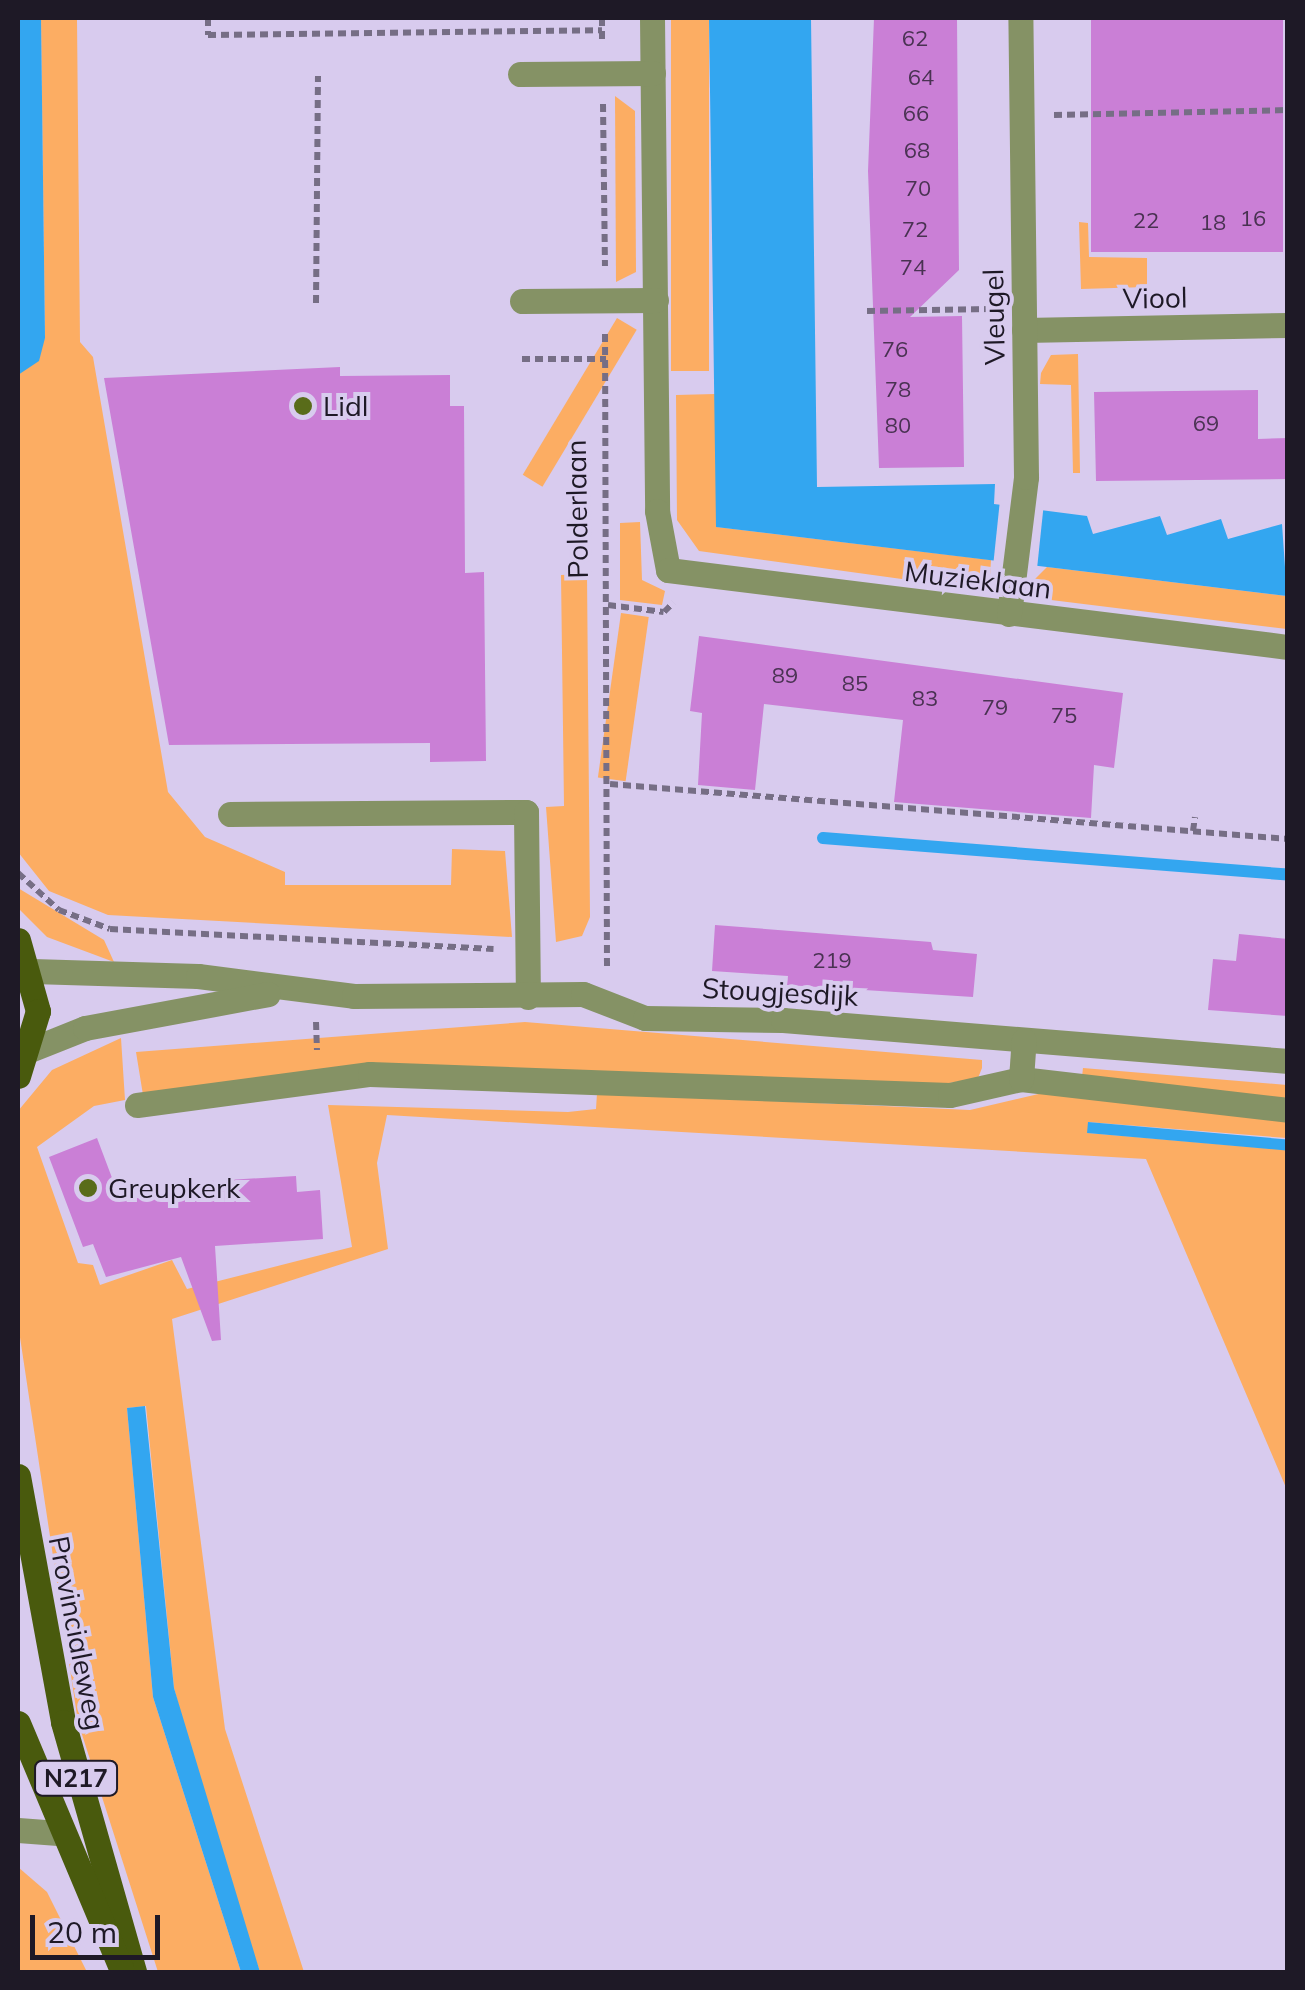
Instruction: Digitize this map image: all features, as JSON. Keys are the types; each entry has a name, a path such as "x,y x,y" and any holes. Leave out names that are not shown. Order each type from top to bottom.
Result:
{"main road":[{"path":"18,940 25,970 30,1050 18,1076"},
{"name":"Provincialeweg","path":"18,1476 62,1722 134,1972"},
{"name":"N217","path":"18,1723 58,1832 124,1972"}],"street":[{"path":"522,301 656,300 652,18"},
{"name":"Vleugel","path":"1009,614 1024,500 1020,18"},
{"path":"520,74 653,73"},
{"name":"Muzieklaan","path":"656,300 664,565 684,575 1288,648"},
{"name":"Viool","path":"1024,319 1288,325"},
{"path":"230,814 526,812 528,997"},
{"name":"Stougjesdijk","path":"25,970 198,976 272,992 598,999 645,1018 1024,1040 1288,1061"},
{"name":"Stougjesdijk","path":"30,1050 84,1028 272,992"},
{"path":"1021,1080 1024,1040"},
{"path":"136,1105 370,1074 950,1094 1021,1080 1288,1110"},
{"path":"18,1830 58,1832"}],"path":[{"path":"208,18 208,34 602,30"},
{"name":"Polderlaan","path":"598,999 607,970 610,784 602,18"},
{"path":"316,302 318,76"},
{"path":"1073,114 1288,110"},
{"path":"867,311 1024,319"},
{"path":"522,359 606,359"},
{"path":"610,784 1288,839"},
{"path":"1193,831 1195,816"},
{"path":"18,873 47,902 110,929 528,950"},
{"path":"589,961 607,970"}],"shaded area":[{"path":"41,18 109,18 77,19 80,342 93,357 168,792 205,837 285,872 285,885 451,885 452,849 505,851 512,937 108,915 49,891 18,852 18,375 45,338"},
{"path":"671,18 709,18 709,371 671,371"},
{"path":"615,96 635,111 636,272 616,282"},
{"path":"1079,222 1088,223 1089,257 1147,258 1147,287 1081,289"},
{"path":"617,318 637,330 542,487 523,475"},
{"path":"1078,354 1080,473 1073,473 1071,385 1040,384 1051,355"},
{"path":"715,394 717,527 991,560 989,591 699,551 677,520 676,395"},
{"path":"640,522 642,580 665,591 662,605 620,600 620,523"},
{"path":"1047,567 1287,596 1287,629 1043,599 1031,583"},
{"path":"587,574 590,917 582,936 556,942 546,807 564,806 561,575"},
{"path":"621,613 649,617 626,781 598,777"},
{"path":"18,888 104,940 114,962 47,937 18,908"},
{"path":"525,1022 982,1060 982,1068 978,1078 944,1084 372,1064 143,1095 136,1052"},
{"path":"121,1038 125,1100 94,1106 37,1147 78,1263 93,1265 100,1285 172,1260 187,1289 352,1247 328,1105 568,1112 596,1109 597,1093 970,1110 1047,1092 1287,1121 1287,1138 1088,1122 1088,1133 1287,1150 1287,1490 1146,1159 387,1115 377,1163 388,1249 172,1319 225,1729 304,1972 260,1972 216,1844 174,1688 146,1406 127,1408 153,1697 241,1972 158,1972 78,1722 18,1324 18,1111 52,1070"},
{"path":"1083,1068 1287,1085 1287,1102 1082,1077"},
{"path":"18,1867 47,1892 87,1972 18,1972"}],"water":[{"path":"18,18 41,18 45,338 39,361 18,375"},
{"path":"709,18 811,18 817,487 995,484 994,504 1087,516 1093,534 1160,516 1167,535 1221,519 1228,539 1282,524 1287,596 716,527"},
{"path":"1088,1122 1287,1139 1286,1150 1087,1133"},
{"path":"145,1406 174,1688 260,1972 241,1972 153,1697 127,1408"}],"pier":[{"path":"1000,500 1044,505 1037,570 993,566"}],"building":[{"path":"874,18 957,18 959,270 910,317 962,316 964,467 879,468 868,171"},
{"path":"1091,18 1283,18 1283,252 1091,252"},
{"path":"340,367 340,376 450,375 450,406 464,406 465,573 484,572 486,761 430,762 430,743 169,745 104,378"},
{"path":"1258,390 1258,439 1288,438 1288,479 1096,481 1094,392"},
{"path":"699,636 1123,693 1114,768 1094,765 1091,818 894,802 903,720 764,704 755,790 698,785 702,713 690,711"},
{"path":"715,925 931,942 933,950 977,954 973,997 787,985 788,976 712,971"},
{"path":"1239,934 1288,939 1288,1016 1208,1010 1213,959 1236,961"},
{"path":"97,1138 120,1199 212,1194 211,1181 296,1176 297,1192 320,1190 323,1239 215,1246 221,1340 212,1341 181,1257 106,1277 93,1244 83,1247 49,1157"}],"waterway":[{"path":"823,838 1288,875"}],"place":[{"name":"Lidl","path":"303,406"},
{"name":"Greupkerk","path":"88,1188"}]}
